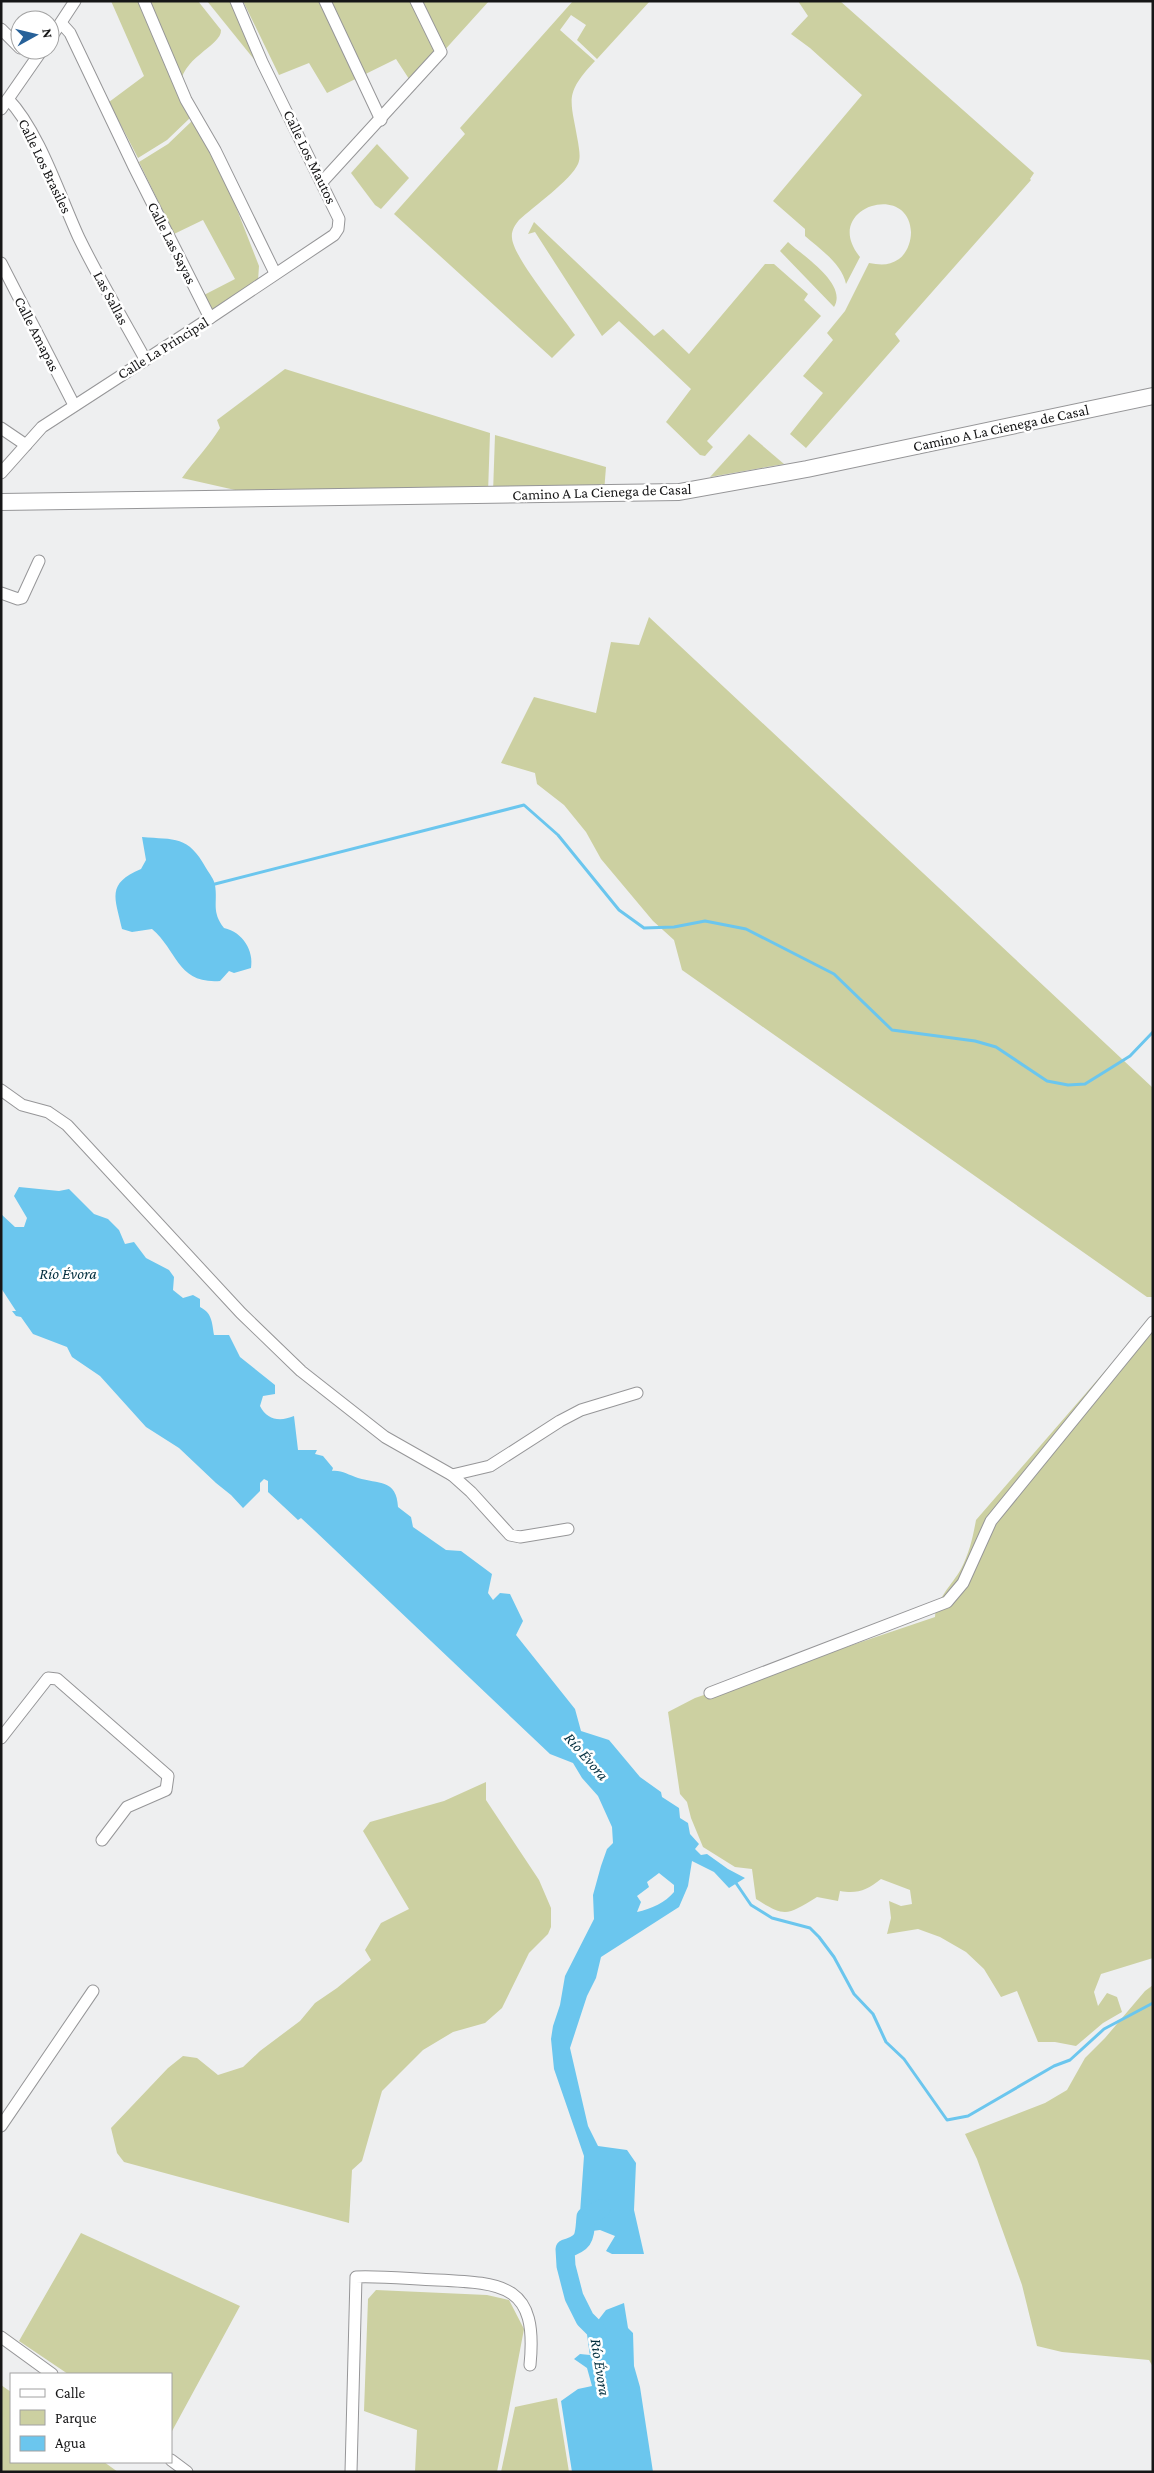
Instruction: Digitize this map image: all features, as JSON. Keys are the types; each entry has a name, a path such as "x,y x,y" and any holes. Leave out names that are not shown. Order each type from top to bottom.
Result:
{"street":[{"path":"61,23 75,1"},
{"path":"144,1 186,100 215,150 276,273"},
{"name":"Calle Los Mautos","path":"236,1 262,62 273,80 339,218 338,229 334,235"},
{"path":"326,1 380,120"},
{"path":"322,182 441,52 416,1"},
{"name":"Calle Las Sayas","path":"61,23 70,33 134,167 210,318"},
{"path":"1,29 10,38"},
{"path":"31,60 34,63"},
{"path":"4,104 36,60"},
{"name":"Calle Los Brasiles","path":"4,104 17,108 65,202 78,236"},
{"name":"Calle La Principal","path":"1,473 39,429 334,235"},
{"name":"Las Sallas","path":"78,236 145,359"},
{"name":"Calle Amapas","path":"1,263 74,405"},
{"name":"Camino A La Cienega de Casal","path":"1,502 679,492 807,469 1153,396"},
{"path":"1,428 26,445"},
{"path":"1,593 18,599 22,598 40,561"},
{"path":"1,1090 22,1105 48,1112 67,1125 241,1313 301,1371 385,1437 452,1475 471,1492 510,1536 520,1537 568,1529"},
{"path":"710,1693 947,1602 963,1583 996,1514 1153,1322"},
{"path":"452,1475 490,1466 560,1421 581,1410 637,1393"},
{"path":"3,1734 48,1678 57,1679 168,1776 166,1790 127,1806 102,1840"},
{"path":"1,2126 93,1991"},
{"path":"350,2472 356,2276 486,2283 509,2292 515,2296 529,2316 533,2337 530,2365"},
{"path":"1,2337 51,2373"},
{"path":"172,2461 187,2472"}],"green space":[{"path":"111,1 198,1 221,30 215,42 193,61 186,69 182,78 181,88 191,117 167,140 138,158 109,102 144,76"},
{"path":"207,1 239,1 261,68"},
{"path":"243,1 489,1 413,85 396,59 327,93 309,63 279,75"},
{"path":"573,1 650,1 597,59 577,40 586,25 571,15 560,30 595,61 578,82 572,98 580,156 579,162 568,178 519,220 512,235 514,247 520,258 575,335 552,358 394,214 465,134 460,128"},
{"path":"798,1 840,1 1034,173 1031,180 895,334 900,341 806,448 790,434 823,393 803,376 833,340 827,333 845,311 869,263 892,263 899,259 908,247 911,232 907,216 897,207 883,204 870,207 858,214 851,225 851,240 860,257 846,284 835,263 805,236 805,229 773,201 862,95 810,48 791,34 808,16"},
{"path":"193,120 213,148 259,266 258,281 212,312 204,295 235,279 203,220 174,234 139,162 168,144"},
{"path":"377,144 409,178 381,209 375,205 351,173"},
{"path":"534,222 654,336 663,329 689,354 765,264 774,264 808,294 804,300 821,316 707,441 713,447 705,456 700,455 666,422 691,389 619,321 602,336 535,232 528,234"},
{"path":"788,242 830,280 837,298 834,307 780,251"},
{"path":"285,369 490,433 488,493 244,492 182,478 220,428 217,420"},
{"path":"749,434 784,464 710,477"},
{"path":"495,435 606,467 604,492 493,493"},
{"path":"649,617 1153,1088 1153,1297 1147,1297 682,970 674,940 653,921 601,859 586,832 564,805 537,784 535,773 501,763 534,697 596,713 611,642 639,645"},
{"path":"1153,1321 1153,1958 1101,1974 1094,1992 1098,2006 1107,1993 1117,1997 1122,2012 1103,2023 1076,2046 1055,2042 1038,2042 1017,1991 1001,1997 984,1969 966,1952 940,1937 918,1929 887,1934 891,1918 889,1901 901,1906 912,1904 910,1890 881,1879 862,1890 852,1892 840,1891 838,1901 817,1897 799,1908 786,1912 774,1909 756,1899 752,1869 735,1867 703,1847 691,1818 687,1802 680,1794 668,1712 695,1698 935,1617 941,1598 964,1563 976,1520 1145,1325"},
{"path":"486,1782 486,1800 539,1880 551,1908 551,1927 548,1934 529,1953 502,2008 485,2023 453,2032 423,2050 382,2091 362,2161 352,2170 349,2223 124,2162 117,2153 111,2128 168,2068 183,2056 197,2058 218,2075 243,2067 260,2051 300,2021 315,2003 337,1988 371,1960 365,1950 381,1923 409,1909 363,1831 370,1822 444,1801"},
{"path":"1153,1985 1153,2367 1149,2360 1062,2352 1037,2346 1022,2285 977,2159 965,2134 1045,2103 1067,2090 1085,2058 1105,2038 1145,1991"},
{"path":"81,2233 240,2306 172,2431 172,2373 67,2373 19,2341"},
{"path":"376,2290 487,2295 509,2300 524,2329 497,2472 415,2472 417,2430 364,2411 368,2299"},
{"path":"1,2385 10,2391 10,2463 105,2463 118,2472 1,2472"},
{"path":"557,2398 569,2472 501,2472 515,2407"}],"water":[{"path":"142,837 180,841 187,844 199,857 214,883 216,912 220,922 224,928 237,934 246,943 251,955 251,968 234,973 229,971 220,981 206,981 186,972 152,929 132,932 122,929 116,893 122,880 141,869 146,860"},
{"name":"Río Évora","path":"19,1187 59,1191 69,1189 94,1214 108,1219 119,1230 125,1244 134,1242 146,1258 169,1270 174,1277 173,1290 183,1298 193,1295 200,1299 200,1307 211,1318 214,1335 229,1335 240,1357 275,1385 275,1394 263,1396 260,1406 270,1417 284,1419 294,1416 298,1450 317,1450 315,1454 323,1456 333,1468 332,1471 379,1482 390,1487 397,1498 398,1507 411,1517 413,1527 446,1550 461,1551 492,1574 488,1593 493,1600 500,1593 510,1594 523,1621 516,1635 575,1709 581,1731 609,1740 640,1777 661,1792 662,1797 679,1808 680,1818 688,1823 690,1834 699,1844 695,1849 701,1855 707,1854 745,1878 729,1888 714,1872 692,1861 688,1886 679,1907 601,1957 596,1978 587,1996 570,2048 588,2126 598,2146 627,2150 636,2163 634,2210 644,2254 612,2254 606,2251 615,2236 600,2230 592,2231 586,2226 580,2213 584,2156 554,2069 551,2039 565,1976 594,1919 593,1895 607,1849 613,1843 612,1827 598,1796 582,1778 573,1763 550,1754 314,1530 301,1518 298,1520 268,1492 268,1481 264,1479 260,1483 260,1491 243,1508 179,1448 146,1427 100,1376 72,1357 67,1347 33,1334 21,1317 16,1316 12,1311 16,1311 1,1288 1,1214 15,1227 24,1227 27,1218 14,1196","holes":["659,1873 674,1885 674,1892 667,1899 653,1907 637,1912 641,1902 637,1896 649,1887 647,1882"]},
{"name":"Río Évora","path":"624,2303 628,2328 633,2333 634,2366 640,2387 653,2472 572,2472 561,2401 578,2389 592,2386 587,2368 574,2359 580,2354 590,2355 589,2332 606,2310"}],"waterway":[{"path":"215,884 524,805 558,835 619,910 644,928 674,927 705,921 746,929 834,974 892,1030 975,1041 996,1047 1047,1081 1068,1085 1085,1084 1106,1071 1130,1056 1153,1032"},
{"path":"736,1883 751,1905 772,1918 810,1928 819,1937 834,1957 854,1994 873,2014 886,2042 904,2059 947,2120 968,2116 1054,2066 1070,2060 1104,2029 1153,2003"},
{"name":"Río Évora","path":"599,2352 596,2330 585,2319 574,2297 566,2266 565,2249 577,2244 583,2238 586,2217 601,2209"}]}
